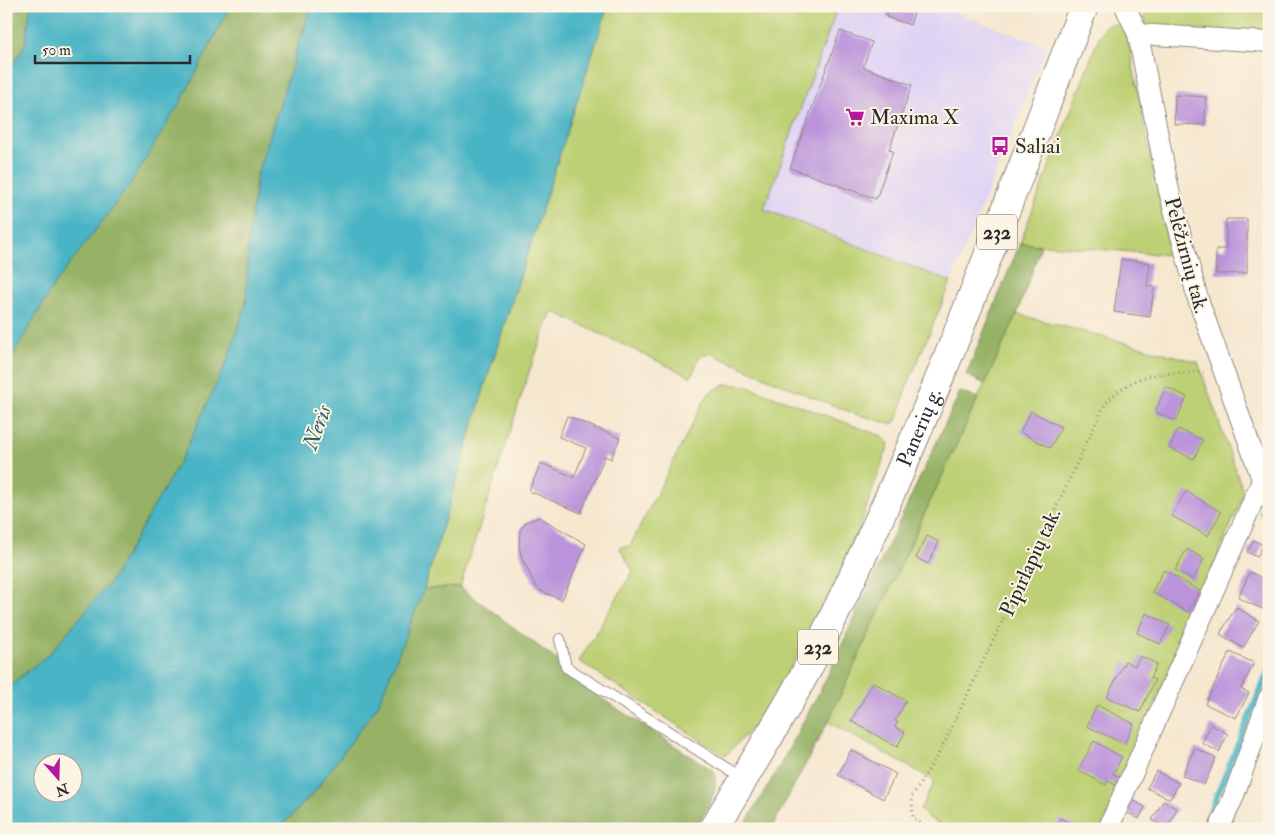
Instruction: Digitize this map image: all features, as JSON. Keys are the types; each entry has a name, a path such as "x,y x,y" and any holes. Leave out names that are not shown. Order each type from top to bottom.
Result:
{"main road":[{"name":"Panerių g.","path":"714,829 807,670 868,544 907,457 974,292 1084,6"}],"street":[{"name":"Pelėžirnių tak.","path":"1125,6 1138,34 1169,191 1198,299 1265,490"},
{"path":"1138,34 1269,42"},
{"path":"1108,829 1265,490"},
{"path":"1219,829 1233,798 1269,697"}],"lane":[{"path":"560,639 566,667 743,779"}],"path":[{"name":"Pipirlapių tak.","path":"928,829 913,817 912,797 943,746 1105,404 1120,387 1142,376 1223,372"}],"shaded area":[{"path":"838,6 937,6 1047,46 951,282 764,209"}],"green space":[{"path":"6,6 31,6 25,44 6,77"},
{"path":"230,6 311,6 257,175 248,243 246,304 227,361 183,456 111,581 49,654 6,688 6,367 54,285 183,98"},
{"path":"608,6 838,6 764,209 951,282 905,391 898,419 892,424 855,414 712,354 700,356 691,377 552,311 529,372 460,587 424,589 489,372"},
{"path":"1145,6 1269,6 1269,34 1145,27"},
{"path":"1110,24 1122,25 1127,35 1170,255 1020,243 1099,37 1104,27"},
{"path":"1020,243 1041,246 1017,314 985,384 966,375"},
{"path":"1017,314 1198,362 1244,494 1101,829 947,829 927,817 920,809 935,781 828,722"},
{"path":"727,384 746,386 882,436 889,444 849,556 767,712 725,756 579,661 633,571 619,547 630,546 710,392"},
{"path":"960,392 978,398 828,722 771,829 742,829 778,769 824,683"},
{"path":"460,587 558,661 562,673 714,771 716,778 714,793 695,829 279,829 315,791 378,705 424,589"}],"water":[{"path":"31,6 230,6 183,98 129,186 54,285 6,367 6,77 25,44"},
{"name":"Neris","path":"311,6 608,6 489,372 424,589 378,705 315,791 279,829 6,829 6,689 49,654 111,581 183,456 227,361 246,304 248,243 257,175"}],"building":[{"path":"889,6 914,13 910,25 886,17"},
{"name":"Maxima X","path":"840,31 872,42 863,67 912,85 889,150 893,151 876,199 790,168"},
{"path":"1175,95 1206,97 1205,125 1174,124"},
{"path":"1226,219 1247,219 1247,273 1216,274 1216,249 1226,249"},
{"path":"1121,259 1150,263 1147,286 1154,287 1150,317 1114,312"},
{"path":"1166,387 1187,397 1176,421 1155,412"},
{"path":"1031,411 1061,427 1050,448 1020,432"},
{"path":"567,416 620,438 611,459 605,456 581,513 529,491 541,463 574,477 586,448 559,437"},
{"path":"1178,429 1203,440 1194,459 1169,448"},
{"path":"1186,491 1221,512 1208,536 1172,516"},
{"path":"539,517 586,544 562,600 541,591 535,585 522,558 519,547 520,530 526,522"},
{"path":"927,536 939,542 928,564 916,558"},
{"path":"1254,540 1263,545 1257,557 1247,552"},
{"path":"1187,549 1204,559 1193,580 1175,570"},
{"path":"1164,570 1200,591 1188,612 1152,592"},
{"path":"1250,572 1269,581 1269,602 1265,610 1238,598"},
{"path":"1236,607 1259,621 1243,648 1220,634"},
{"path":"1146,613 1170,625 1160,644 1137,633"},
{"path":"1230,652 1254,663 1241,689 1249,693 1236,718 1205,704"},
{"path":"1140,656 1157,664 1150,678 1155,680 1140,712 1107,697 1125,661 1135,666"},
{"path":"873,682 906,701 895,721 898,722 895,727 905,732 897,747 851,721"},
{"path":"1097,705 1134,724 1124,744 1087,726"},
{"path":"1211,725 1228,734 1219,752 1202,743"},
{"path":"1094,741 1122,757 1113,774 1120,777 1116,785 1108,781 1106,785 1078,770"},
{"path":"1195,748 1216,758 1204,785 1182,775"},
{"path":"851,750 896,774 883,799 838,775"},
{"path":"1156,771 1179,783 1170,799 1147,788"},
{"path":"1129,798 1145,807 1139,819 1123,810"},
{"path":"1163,801 1177,809 1166,829 1152,820"},
{"path":"1060,818 1081,829 1055,829"}],"waterway":[{"path":"1262,512 1269,525"},
{"path":"1203,829 1269,669"}],"place":[{"name":"Maxima X","path":"855,117"},
{"name":"Saliai","path":"1000,146"}]}
